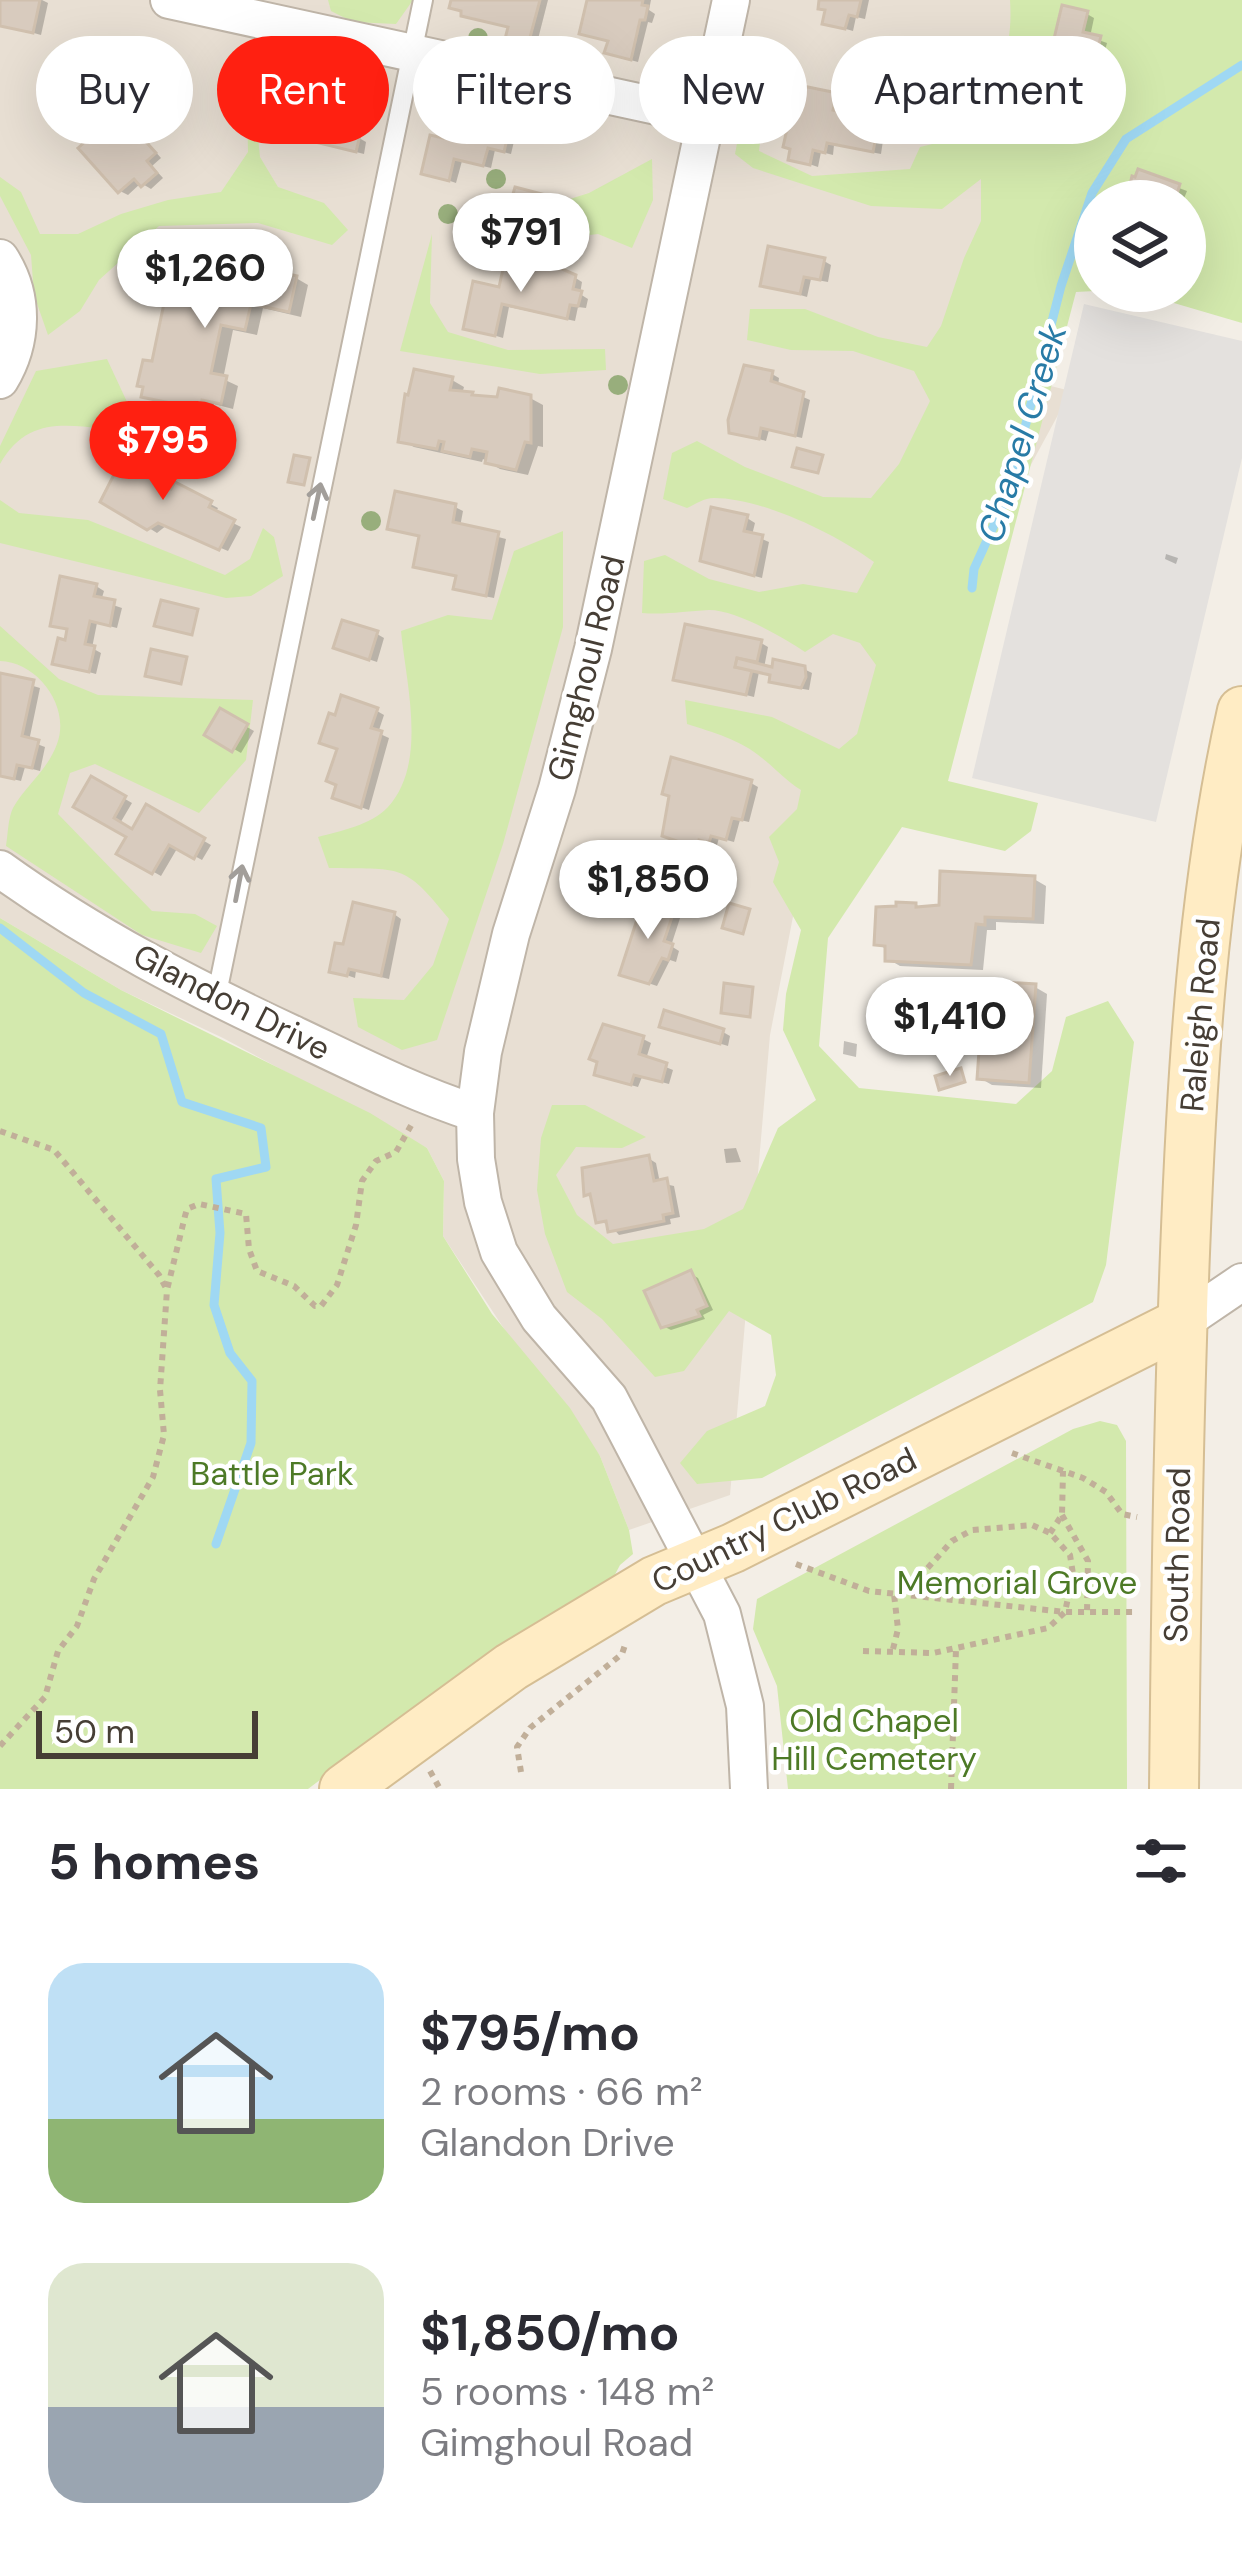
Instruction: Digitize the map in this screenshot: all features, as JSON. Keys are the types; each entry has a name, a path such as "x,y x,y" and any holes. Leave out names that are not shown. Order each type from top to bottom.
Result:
{"main road":[{"name":"Raleigh Road","path":"1183,1322 1190,1112 1206,928 1242,712"},
{"name":"Country Club Road","path":"344,1789 511,1667 655,1581 733,1549 1183,1322"},
{"name":"South Road","path":"1174,1789 1183,1322"}],"street":[{"path":"169,0 639,102"},
{"name":"Gimghoul Road","path":"723,36 730,0"},
{"name":"Gimghoul Road","path":"701,144 593,649 557,789 511,934 483,1052 475,1113 480,1180 499,1252 539,1318 609,1398 722,1614 745,1706 748,1789"},
{"path":"0,258 15,292 19,320 12,359 0,380"},
{"name":"Glandon Drive","path":"0,869 117,944 216,998 424,1096 475,1113"},
{"name":"Country Club Road","path":"1183,1322 1242,1282"}],"lane":[{"path":"216,998 423,0"}],"path":[{"path":"0,1746 45,1697 58,1651 77,1626 94,1580 154,1477 164,1435 160,1390 167,1290 188,1209 204,1205 242,1211 248,1220 249,1249 257,1271 294,1286 321,1306 337,1285 356,1225 362,1181 376,1161 396,1152 424,1096"},
{"path":"0,1131 54,1150 167,1290"},
{"path":"1012,1453 1106,1492 1122,1514 1137,1517"},
{"path":"1063,1471 1062,1515 1088,1561 1087,1612"},
{"path":"1050,1533 1062,1515"},
{"path":"862,1651 933,1653 1048,1628 1065,1612 1073,1574 1070,1555 1050,1533 1032,1525 963,1533 925,1571 913,1596"},
{"path":"796,1564 869,1592 1065,1612 1138,1612"},
{"path":"893,1649 898,1629 894,1594"},
{"path":"521,1772 517,1747 521,1739 622,1654 623,1638"},
{"path":"951,1789 956,1648"},
{"path":"428,1767 440,1789"}],"shaded area":[{"path":"0,0 1242,0 1191,180 1074,180 1074,227 961,364 1071,391 797,896 770,1035 730,1495 629,1530 600,1456 518,1350 443,1236 444,1181 427,1148 223,1038 121,990 0,918"},
{"path":"1082,312 1118,312 1242,341 1242,458 1156,822 972,778"}],"green space":[{"path":"328,0 413,0 396,24 353,22 331,11"},
{"path":"1010,0 1242,0 1242,323 1205,312 1206,180 1074,180 1074,300 948,781 1038,803 1031,831 1005,851 902,827 828,938 819,1046 859,1088 1016,1104 1052,1071 1066,1017 1108,1001 1134,1042 1106,1265 1093,1302 762,1478 697,1484 680,1463 707,1431 765,1406 776,1375 771,1335 729,1311 684,1371 655,1377 602,1319 567,1292 545,1234 537,1190 541,1138 552,1105 585,1105 646,1137 622,1148 576,1147 556,1175 577,1215 613,1244 704,1229 743,1209 778,1128 816,1100 783,1030 801,930 773,882 779,862 769,837 797,809 801,790 745,746 687,724 685,700 772,717 839,749 857,734 876,665 860,643 833,634 805,652 759,625 720,611 642,613 644,561 665,555 709,579 759,592 803,584 857,593 874,562 819,529 754,504 710,498 687,508 663,499 672,453 697,441 745,467 823,497 871,498 899,464 930,401 914,371 853,351 791,350 747,340 750,309 805,309 878,337 927,347 941,326 981,221 981,179 942,209 871,206 753,168 735,154 737,144 760,144 759,151 812,176 910,169 920,147 932,144 1126,144 1126,36 1009,36"},
{"path":"248,144 259,144 260,157 278,187 324,203 348,230 332,245 258,223 159,226 99,280 80,311 48,335 34,295 31,255 0,196 0,177 21,192 40,234 78,234 168,200 221,192 248,152"},
{"path":"652,159 653,200 632,248 598,234 565,238 543,228 554,204 589,193"},
{"path":"432,234 430,303 448,332 508,350 605,349 606,370 540,374 400,351"},
{"path":"107,359 128,404 150,413 146,431 46,428 14,445 0,464 0,446 36,371"},
{"path":"0,500 19,513 88,520 225,575 250,559 263,528 274,537 283,576 251,596 226,598 0,543"},
{"path":"563,531 563,627 503,844 437,1040 402,1050 358,1027 353,998 404,1000 433,965 449,919 421,887 398,872 329,868 318,837 373,818 400,789 411,746 401,631 448,615 492,620 514,551"},
{"path":"0,626 59,679 98,695 253,700 246,760 199,813 95,764 70,773 58,814 152,911 195,914 217,926 201,953 142,935 6,846 13,808 48,762 60,730 48,689 27,669 0,661"},
{"name":"Battle Park","path":"0,918 121,990 370,1113 427,1148 444,1181 443,1236 492,1314 570,1408 600,1456 629,1530 633,1554 620,1565 610,1584 369,1743 308,1789 0,1789"},
{"name":"Memorial Grove","path":"1100,1421 1117,1425 1126,1441 1127,1789 788,1789 777,1686 753,1629 757,1599 1073,1429"}],"building":[{"path":"0,0 40,0 33,33 0,26"},
{"path":"451,0 540,0 530,36 506,36 508,27 461,16 461,11 449,8"},
{"path":"587,0 643,0 642,5 648,6 631,60 615,56 615,36 579,34"},
{"path":"819,0 861,0 857,17 849,15 845,29 822,24 825,10 818,9"},
{"path":"1062,5 1088,11 1083,32 1101,36 1055,36"},
{"path":"807,87 831,92 831,144 827,143 825,153 813,150 810,165 788,160 790,149 783,147 807,144"},
{"path":"82,144 148,144 156,153 147,161 157,173 141,187 134,179 118,193 78,148"},
{"path":"323,144 358,144 356,152"},
{"path":"428,144 506,144 504,152 488,148 483,166 454,159 449,181 421,174"},
{"path":"832,144 874,144 873,152"},
{"path":"1138,169 1169,180 1131,180"},
{"path":"515,187 546,195 539,219 508,211"},
{"path":"768,246 825,258 820,280 804,277 800,294 760,286"},
{"path":"505,260 576,275 573,289 582,291 578,306 570,305 567,319 502,304 495,336 463,329 473,281 499,287"},
{"path":"177,266 248,281 252,266 297,276 289,312 251,304 245,330 221,325 211,373 227,376 221,404 202,400 200,409 141,397 143,387 137,386 143,360 152,361 168,284 173,285"},
{"path":"744,365 773,371 771,381 804,392 795,436 761,428 759,439 729,433 728,420"},
{"path":"414,369 453,377 450,390 472,395 497,397 499,388 531,395 531,443 525,442 516,470 485,463 487,452 472,449 470,457 442,451 444,442 439,441 437,449 398,442"},
{"path":"128,447 154,461 148,472 161,479 159,483 171,489 175,482 212,501 209,507 235,520 219,550 158,523 147,530 100,502"},
{"path":"797,448 823,455 818,473 792,467"},
{"path":"294,455 310,458 304,485 288,482"},
{"path":"395,491 456,504 453,522 499,532 486,596 453,589 456,576 413,567 419,536 387,529"},
{"path":"711,507 748,515 744,531 763,535 754,576 700,561"},
{"path":"60,576 97,584 94,596 115,600 110,626 90,621 85,644 95,646 89,672 52,664 58,638 65,640 67,629 50,626"},
{"path":"161,600 198,609 192,635 154,626"},
{"path":"342,620 378,631 369,660 333,648"},
{"path":"685,624 762,640 757,662 737,658 735,667 752,670 746,695 673,680"},
{"path":"151,649 187,657 181,684 145,676"},
{"path":"737,658 772,667 773,659 805,666 806,677 801,688 769,682 770,675 735,667"},
{"path":"0,673 34,680 22,736 39,740 32,768 17,765 14,779 0,776"},
{"path":"341,695 378,708 371,728 382,731 361,808 332,798 336,785 326,781 337,749 319,743"},
{"path":"220,708 248,724 232,752 204,735"},
{"path":"671,757 752,780 742,820 732,818 726,840 711,836 709,843 699,840 697,848 662,836 669,796 662,794"},
{"path":"91,776 126,796 114,818 132,829 146,804 205,838 194,859 169,845 152,874 116,854 126,837 73,807"},
{"path":"940,871 1035,876 1033,919 985,917 985,925 976,924 971,965 885,961 885,946 874,945 876,907 896,906 896,902 939,905"},
{"path":"644,898 675,908 664,941 673,944 668,960 662,958 649,984 619,975"},
{"path":"353,902 395,912 381,976 349,969 347,976 329,972 335,943 343,944"},
{"path":"729,903 750,909 743,934 722,928"},
{"path":"984,981 1036,984 1029,1083 977,1079"},
{"path":"724,983 753,987 750,1017 721,1013"},
{"path":"664,1010 724,1029 720,1044 659,1027"},
{"path":"603,1024 644,1036 639,1054 667,1063 662,1082 634,1075 631,1085 594,1075 597,1062 589,1059"},
{"path":"961,1068 965,1082 939,1090 935,1076"},
{"path":"649,1155 654,1181 667,1178 673,1213 663,1215 664,1221 608,1232 606,1221 596,1223 590,1194 584,1196 582,1168"},
{"path":"691,1270 707,1306 697,1310 700,1316 661,1328 644,1291"}],"waterway":[{"name":"Chapel Creek","path":"972,588 974,569 1008,494 1061,286 1092,193 1126,139 1242,65"},
{"path":"0,928 84,993 161,1034 182,1102 261,1128 266,1167 216,1179 220,1233 214,1305 230,1353 252,1381 251,1443 216,1544"}],"park label":[{"name":"Old Chapel Hill Cemetery","path":"874,1739"}]}
